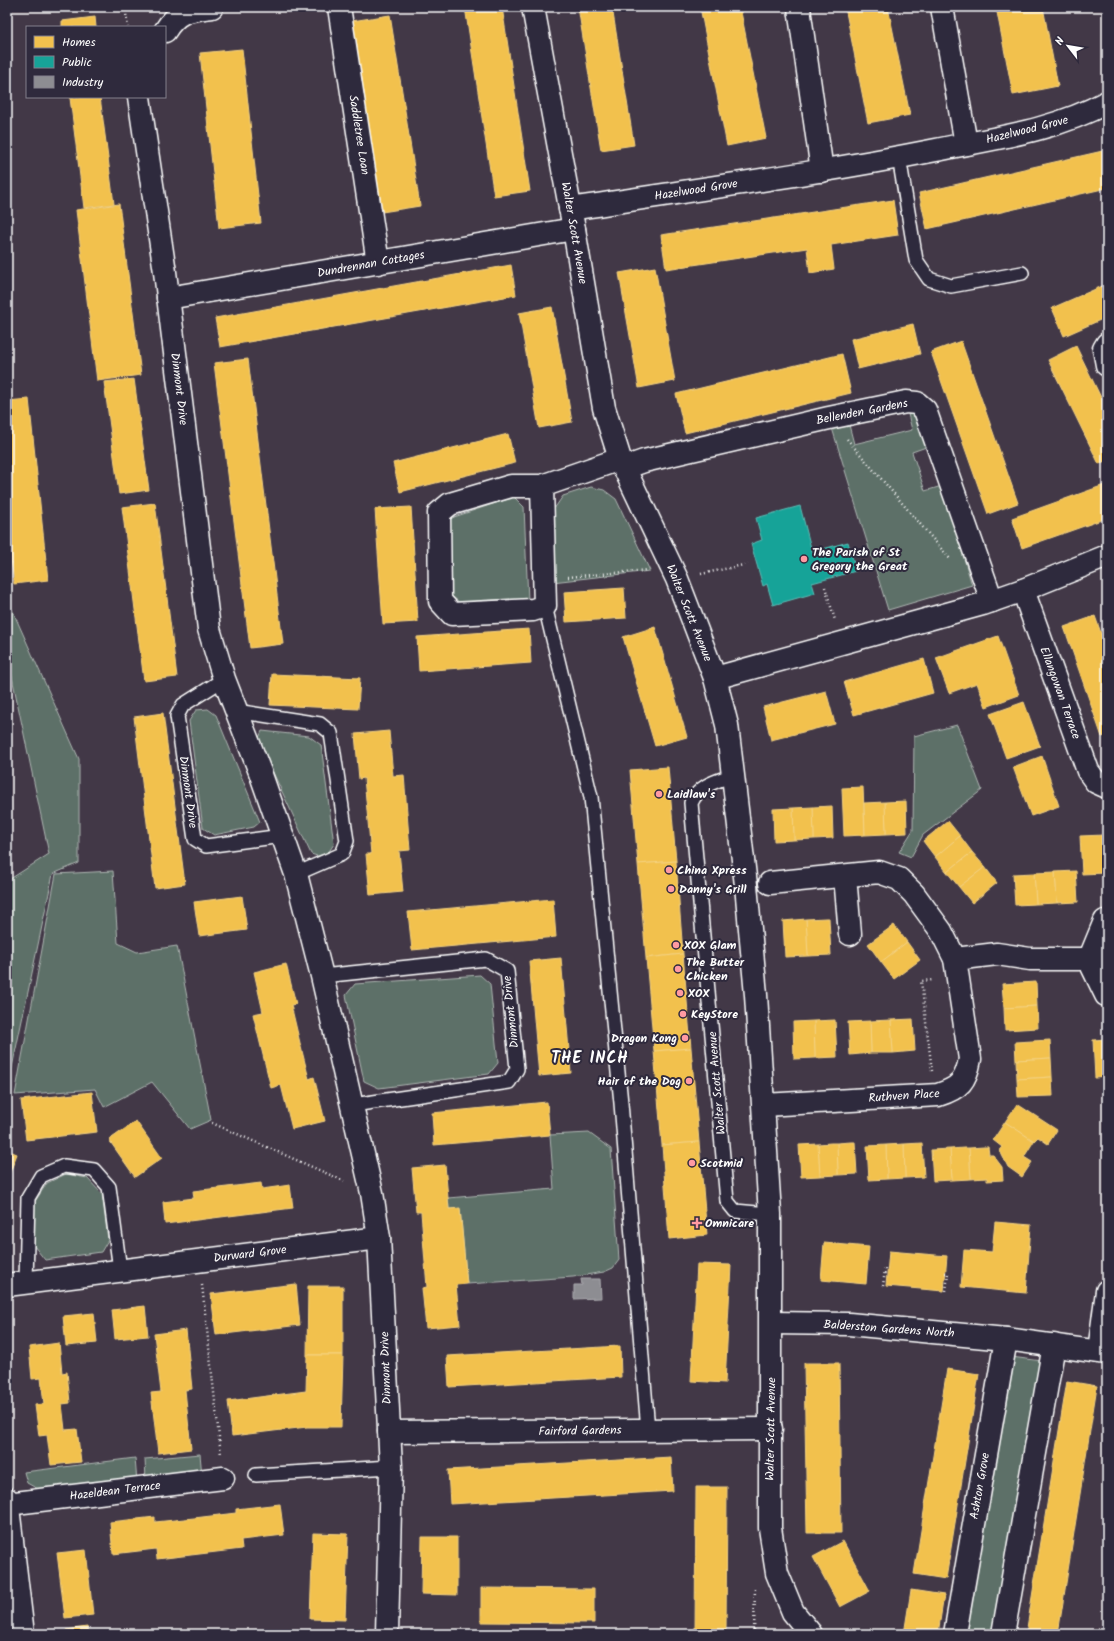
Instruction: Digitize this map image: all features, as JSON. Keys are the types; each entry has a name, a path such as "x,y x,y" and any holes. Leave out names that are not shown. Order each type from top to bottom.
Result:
{"street":[{"path":"166,29 169,24 186,10 212,7"},
{"name":"Saddletree Loan","path":"339,7 378,263"},
{"name":"Walter Scott Avenue","path":"532,7 572,219 604,408 622,463 674,573 714,678 727,725 746,885 764,1105 770,1214 770,1528 777,1573 793,1612 811,1634"},
{"path":"942,7 966,144"},
{"path":"799,8 822,171"},
{"name":"Dinmont Drive","path":"140,98 168,298 209,629 224,679 296,874 353,1105 372,1193 379,1238 391,1467 388,1634"},
{"name":"Hazelwood Grove","path":"572,219 1054,126 1085,114 1107,102"},
{"name":"Dundrennan Cottages","path":"168,298 378,263 572,219"},
{"path":"1107,344 1104,349 1107,365"},
{"name":"Bellenden Gardens","path":"622,463 644,461 829,418 906,402 917,403 925,410 992,601"},
{"path":"542,486 545,606 533,610 452,614 440,601 438,513 450,504 511,486 542,486 622,463"},
{"path":"714,678 992,601 1107,556"},
{"name":"Ellangowan Terrace","path":"1023,590 1088,771 1096,782 1107,788"},
{"name":"Ruthven Place","path":"764,1105 935,1095 951,1091 961,1083 967,1073 970,1059 956,968 941,931 914,894 899,879 879,872 770,883"},
{"path":"845,876 850,934"},
{"path":"1105,921 1098,959 1106,995"},
{"path":"956,968 997,954 1030,959 1098,959"},
{"name":"Durward Grove","path":"16,1284 379,1238"},
{"path":"1103,1352 1107,1290"},
{"name":"Balderston Gardens North","path":"771,1324 849,1324 1006,1338 1103,1352"},
{"name":"Ashton Grove","path":"955,1634 1006,1338"},
{"path":"1003,1634 1054,1345"},
{"name":"Fairford Gardens","path":"388,1432 771,1429"},
{"name":"Hazeldean Terrace","path":"8,1504 223,1478"},
{"path":"7,1499 17,1632"}],"lane":[{"path":"899,157 916,260 929,279 951,286 1022,273"},
{"path":"545,606 591,797 621,1103 648,1430"},
{"name":"Dinmont Drive","path":"224,679 183,704 178,716 195,839 206,846 282,836"},
{"path":"236,711 320,724 331,733 347,841 342,854 296,874"},
{"name":"Walter Scott Avenue","path":"734,776 705,786 695,794 692,804 727,1201 735,1211 770,1214"},
{"name":"Dinmont Drive","path":"322,976 486,959 507,971 517,1069 508,1082 353,1105"},
{"name":"Durward Grove","path":"16,1284 28,1198 42,1176 64,1166 94,1170 109,1187 120,1270"},
{"path":"256,1475 391,1467"}],"path":[{"path":"125,7 128,26"},
{"path":"829,418 952,561"},
{"path":"544,580 674,573 748,564"},
{"path":"825,587 841,644"},
{"path":"935,1095 921,981 956,968"},
{"path":"212,1123 372,1193"},
{"path":"199,1260 223,1478"},
{"path":"884,1286 884,1269 887,1269"},
{"path":"945,1273 948,1274 946,1291"}],"green space":[{"path":"907,410 915,414 929,446 912,452 925,491 942,486 972,585 888,610 832,428 849,425 854,444 912,430"},
{"path":"591,487 604,490 616,499 650,571 552,582 554,509 563,496"},
{"path":"514,497 524,507 528,601 459,602 448,593 448,519"},
{"path":"10,605 79,759 79,863 53,874 7,1091 7,881 49,854 7,653 7,608"},
{"path":"208,709 216,715 260,822 254,827 214,835 203,828 189,721 196,710"},
{"path":"957,725 982,790 923,835 911,857 899,852 913,830 914,736"},
{"path":"262,731 309,736 321,745 334,844 328,853 317,856 311,854 258,740"},
{"path":"113,871 118,943 137,952 177,946 211,1120 190,1129 152,1082 104,1107 95,1089 15,1095 56,874"},
{"path":"480,975 490,984 498,1063 489,1074 379,1088 364,1081 346,995 355,984"},
{"path":"589,1133 611,1149 619,1260 613,1268 604,1272 573,1277 467,1284 460,1209 449,1209 448,1198 554,1189 550,1135"},
{"path":"66,1174 87,1178 102,1194 108,1240 101,1252 45,1260 34,1246 34,1203 47,1183"},
{"path":"1011,1357 1042,1361 993,1634 964,1634"},
{"path":"200,1454 202,1476 146,1480 145,1459"},
{"path":"135,1458 137,1483 51,1492 36,1488 27,1483 24,1472"}],"building: Homes":[{"path":"465,7 502,7 530,191 494,196"},
{"path":"578,7 612,7 634,145 601,150"},
{"path":"700,7 740,7 766,138 727,146"},
{"path":"845,7 888,7 910,115 868,123"},
{"path":"996,7 1043,7 1058,86 1013,95"},
{"path":"390,15 420,206 382,212 352,21"},
{"path":"95,17 96,26 62,26 62,21"},
{"path":"242,49 261,223 219,228 200,53"},
{"path":"70,98 100,98 114,204 84,208"},
{"path":"1107,150 1107,188 927,229 919,193"},
{"path":"893,200 898,235 831,245 834,269 810,273 807,248 666,269 661,235"},
{"path":"119,204 141,375 97,381 76,210"},
{"path":"511,265 516,295 220,347 215,318"},
{"path":"655,267 675,381 639,388 619,273"},
{"path":"1107,284 1107,317 1064,336 1052,308"},
{"path":"552,307 572,422 539,428 519,313"},
{"path":"913,324 920,354 858,369 851,339"},
{"path":"961,341 1018,503 988,514 931,352"},
{"path":"1076,346 1107,410 1107,460 1099,464 1048,360"},
{"path":"842,354 851,393 685,433 676,394"},
{"path":"248,359 283,644 250,648 214,363"},
{"path":"134,379 149,490 119,494 104,382"},
{"path":"29,399 48,580 14,584 7,523 7,401"},
{"path":"508,434 515,463 400,492 393,463"},
{"path":"1107,484 1107,518 1022,548 1012,518"},
{"path":"155,503 177,677 144,681 122,507"},
{"path":"411,507 418,622 383,624 375,509"},
{"path":"624,588 626,618 566,622 564,592"},
{"path":"1095,616 1107,650 1107,735 1102,737 1064,627"},
{"path":"655,627 687,737 655,746 623,637"},
{"path":"529,629 531,663 419,671 417,637"},
{"path":"998,636 1019,695 986,707 977,683 949,693 936,658"},
{"path":"924,659 933,693 854,715 844,682"},
{"path":"272,674 360,678 358,709 270,705"},
{"path":"826,691 835,724 771,740 763,707"},
{"path":"1024,702 1040,746 1006,758 990,714"},
{"path":"163,713 185,884 155,888 134,717"},
{"path":"389,731 393,776 404,775 410,850 399,851 403,892 370,895 366,854 371,854 364,778 359,779 355,734"},
{"path":"1042,756 1059,806 1031,816 1013,767"},
{"path":"668,767 676,861 638,864 630,770"},
{"path":"863,787 865,835 844,836 842,788"},
{"path":"906,801 907,833 886,834 885,802"},
{"path":"885,802 886,834 865,835 864,803"},
{"path":"832,806 833,838 814,839 813,807"},
{"path":"813,807 814,839 794,840 793,808"},
{"path":"793,808 794,840 774,841 773,809"},
{"path":"948,821 960,836 935,857 923,841"},
{"path":"1104,835 1107,835 1107,873 1105,873"},
{"path":"1104,835 1105,873 1082,874 1080,836"},
{"path":"960,836 972,852 947,872 935,857"},
{"path":"972,852 985,867 959,887 947,872"},
{"path":"676,861 683,954 646,958 638,864"},
{"path":"985,867 997,883 972,903 959,887"},
{"path":"1076,871 1078,902 1057,903 1055,872"},
{"path":"1055,872 1057,903 1036,904 1034,873"},
{"path":"1034,873 1036,904 1015,905 1013,874"},
{"path":"242,896 247,930 199,936 194,902"},
{"path":"553,899 556,937 412,950 408,912"},
{"path":"829,918 831,955 808,956 806,919"},
{"path":"806,919 808,956 785,957 783,921"},
{"path":"894,925 907,942 881,962 868,944"},
{"path":"907,942 920,960 894,979 881,962"},
{"path":"683,954 691,1048 654,1051 646,958"},
{"path":"561,958 571,1073 539,1076 529,961"},
{"path":"286,964 296,1004 291,1005 300,1043 309,1079 314,1077 325,1121 292,1129 281,1085 271,1088 253,1014 263,1012 254,972"},
{"path":"1036,982 1037,1006 1004,1008 1002,984"},
{"path":"1037,1006 1038,1028 1005,1030 1004,1008"},
{"path":"913,1019 915,1051 893,1053 891,1020"},
{"path":"835,1020 837,1057 815,1058 814,1021"},
{"path":"891,1020 893,1053 871,1053 870,1021"},
{"path":"814,1021 815,1058 794,1059 793,1022"},
{"path":"870,1021 871,1053 850,1055 848,1022"},
{"path":"1107,1039 1107,1077 1095,1078 1093,1040"},
{"path":"1050,1040 1051,1058 1016,1060 1015,1042"},
{"path":"691,1048 699,1142 662,1145 654,1051"},
{"path":"1051,1058 1052,1077 1017,1079 1016,1060"},
{"path":"1052,1077 1053,1096 1018,1097 1017,1079"},
{"path":"92,1092 97,1132 26,1140 21,1100"},
{"path":"547,1102 550,1135 434,1145 432,1113"},
{"path":"1017,1104 1057,1130 1048,1144 1038,1137 1034,1141 1005,1122"},
{"path":"136,1121 162,1158 135,1177 109,1140"},
{"path":"1005,1122 1034,1141 1024,1157 1032,1162 1022,1177 1008,1167 1000,1151 1002,1147 993,1140"},
{"path":"699,1142 707,1235 669,1239 662,1145"},
{"path":"855,1142 857,1174 838,1175 837,1143"},
{"path":"837,1143 838,1175 820,1176 818,1144"},
{"path":"922,1143 924,1177 905,1178 904,1144"},
{"path":"818,1144 820,1176 801,1177 799,1145"},
{"path":"904,1144 905,1178 887,1179 886,1145"},
{"path":"886,1145 887,1179 869,1180 867,1146"},
{"path":"988,1147 989,1155 993,1155 1002,1167 1003,1180 987,1181 987,1178 971,1179 969,1148"},
{"path":"969,1148 971,1179 952,1180 950,1149"},
{"path":"950,1149 952,1180 933,1181 931,1150"},
{"path":"7,1150 17,1154 7,1180"},
{"path":"445,1165 449,1209 460,1208 467,1284 456,1285 460,1325 426,1328 422,1288 427,1287 421,1212 416,1212 412,1168"},
{"path":"261,1183 262,1189 290,1185 293,1208 165,1224 163,1202 194,1198 193,1191"},
{"path":"995,1222 1031,1225 1026,1293 961,1287 964,1250 992,1252"},
{"path":"824,1243 869,1247 866,1284 821,1280"},
{"path":"889,1251 947,1256 944,1291 886,1286"},
{"path":"697,1264 731,1265 725,1383 691,1381"},
{"path":"296,1284 300,1325 216,1335 211,1294"},
{"path":"308,1286 343,1286 343,1355 307,1355"},
{"path":"145,1306 148,1336 115,1339 112,1310"},
{"path":"94,1313 97,1343 66,1346 63,1316"},
{"path":"186,1330 192,1389 185,1390 191,1449 158,1453 151,1393 161,1392 154,1334"},
{"path":"59,1343 62,1373 67,1372 70,1403 62,1404 65,1430 77,1429 81,1462 51,1465 47,1435 39,1436 35,1405 44,1404 41,1378 32,1379 29,1347"},
{"path":"620,1346 621,1377 449,1387 447,1356"},
{"path":"307,1355 343,1355 341,1427 307,1427 232,1436 228,1401 306,1391"},
{"path":"804,1363 839,1363 841,1533 807,1533"},
{"path":"947,1369 979,1374 946,1579 914,1574"},
{"path":"1067,1381 1097,1386 1058,1634 1026,1634"},
{"path":"671,1457 673,1491 450,1504 448,1470"},
{"path":"696,1487 727,1487 726,1634 695,1634"},
{"path":"280,1504 284,1535 241,1540 242,1549 157,1559 156,1549 113,1554 110,1522 155,1517 155,1522 194,1518 236,1513 236,1509"},
{"path":"313,1533 348,1534 345,1620 310,1619"},
{"path":"422,1537 457,1537 457,1595 421,1594"},
{"path":"843,1541 870,1591 840,1607 813,1557"},
{"path":"86,1550 93,1615 65,1618 57,1553"},
{"path":"481,1588 594,1589 594,1623 481,1622"},
{"path":"911,1590 944,1595 938,1634 904,1634"},
{"path":"87,1627 88,1634 66,1634 66,1630"}],"building: Public":[{"name":"The Parish of St Gregory the Great","path":"800,506 812,552 848,542 856,571 812,583 815,593 773,605 767,584 763,586 751,544 762,540 756,518"}],"building: Industry":[{"path":"581,1279 600,1279 601,1298 574,1299 574,1285 582,1285"}],"place":[{"name":"The Parish of St Gregory the Great","path":"804,559"},
{"name":"Laidlaw's","path":"659,794"},
{"name":"China Xpress","path":"669,870"},
{"name":"Danny's Grill","path":"671,889"},
{"name":"XOX Glam","path":"676,945"},
{"name":"The Butter Chicken","path":"678,969"},
{"name":"XOX","path":"680,993"},
{"name":"KeyStore","path":"683,1014"},
{"name":"Dragon Kong","path":"685,1038"},
{"name":"Hair of the Dog","path":"689,1081"},
{"name":"Scotmid","path":"692,1163"},
{"name":"Omnicare","path":"697,1223"}],"district":[{"name":"THE INCH","path":"590,1058"}]}
